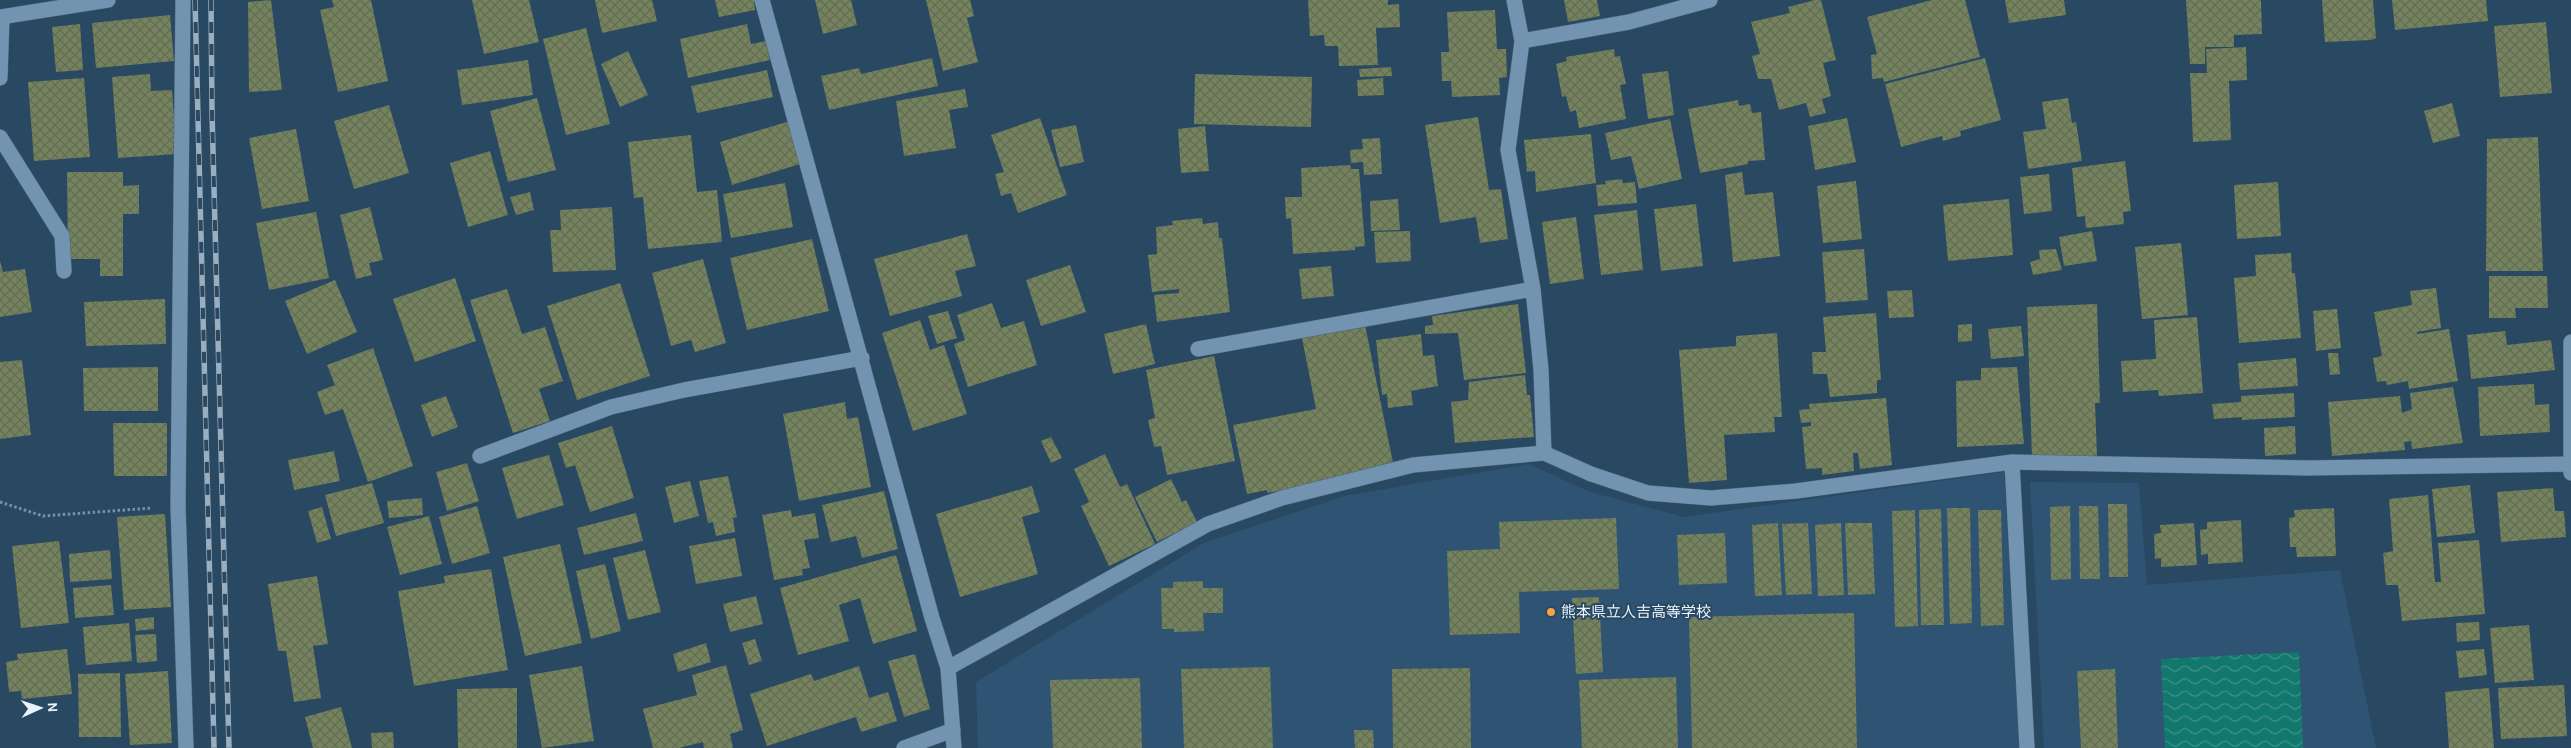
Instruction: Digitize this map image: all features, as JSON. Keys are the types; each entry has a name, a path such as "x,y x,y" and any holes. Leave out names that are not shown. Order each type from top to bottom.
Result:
{"street":[{"path":"0,78 1,17 108,0"},
{"path":"183,0 178,506 186,748"},
{"path":"762,0 932,618 948,668 954,748"},
{"path":"1514,0 1522,41 1508,150 1533,289 1541,370 1544,452"},
{"path":"1522,41 1629,22 1710,0"},
{"path":"0,137 62,236 64,271"},
{"path":"1198,350 1533,289"},
{"path":"2571,342 2571,474"},
{"path":"480,456 611,406 684,390 862,358"},
{"path":"948,668 1208,524 1282,498 1413,465 1544,452 1591,474 1648,493 1711,498 1796,491 2012,462 2307,468 2571,464"},
{"path":"2012,462 2027,748"},
{"path":"904,748 953,730"}],"path":[{"path":"0,502 43,516 178,506"}],"shaded area":[{"name":"熊本県立人吉高等学校","path":"1529,464 1590,492 1684,517 2004,472 2020,748 978,748 976,682 1204,543 1345,496"},
{"path":"2030,482 2139,483 2147,585 2340,570 2376,748 2044,748"}],"water":[{"path":"2299,652 2303,748 2165,748 2161,659"}],"building":[{"path":"271,0 282,90 249,92 248,2"},
{"path":"332,0 371,0 388,81 338,92 320,10 334,7"},
{"path":"472,0 529,0 539,42 484,54"},
{"path":"595,0 652,0 657,21 602,33"},
{"path":"715,0 754,0 755,10 719,17"},
{"path":"815,0 851,0 857,25 823,34"},
{"path":"926,0 970,0 974,16 967,18 978,62 943,71"},
{"path":"1308,0 1388,0 1388,5 1399,4 1400,27 1376,28 1378,65 1339,66 1338,46 1325,46 1324,35 1310,36"},
{"path":"1564,0 1597,0 1600,16 1568,22"},
{"path":"1821,0 1836,60 1823,63 1831,96 1822,99 1826,113 1810,117 1806,103 1779,110 1771,79 1758,79 1752,56 1760,54 1751,22 1790,13 1788,7"},
{"path":"1932,0 1965,0 1980,57 1884,82 1883,78 1872,79 1871,55 1877,54 1867,17"},
{"path":"2005,0 2064,0 2066,15 2009,23"},
{"path":"2186,0 2261,0 2262,34 2234,35 2234,47 2205,47 2205,64 2190,64"},
{"path":"2322,0 2373,0 2376,38 2371,40 2325,42"},
{"path":"2392,0 2486,0 2488,21 2395,30"},
{"path":"1495,10 1497,49 1506,49 1507,77 1499,78 1500,95 1452,97 1451,81 1442,81 1441,52 1449,52 1447,12"},
{"path":"170,15 174,61 96,68 92,23"},
{"path":"2546,22 2552,93 2500,97 2494,26"},
{"path":"80,24 83,70 56,72 52,27"},
{"path":"747,24 751,44 766,41 770,60 688,78 680,39"},
{"path":"586,28 610,124 566,135 543,39"},
{"path":"2246,47 2247,80 2229,81 2231,140 2193,142 2190,73 2207,73 2206,49"},
{"path":"1614,49 1615,57 1620,56 1626,84 1620,85 1626,119 1579,128 1576,110 1570,112 1566,96 1562,97 1556,64 1567,61 1566,57"},
{"path":"628,51 648,95 620,107 601,64"},
{"path":"932,58 938,86 829,110 821,76 859,68 861,74"},
{"path":"1985,58 2001,120 1960,131 1961,136 1943,141 1942,136 1901,147 1885,84"},
{"path":"528,60 533,95 462,105 457,70"},
{"path":"1391,67 1392,76 1360,77 1359,69"},
{"path":"767,70 773,97 697,113 691,86"},
{"path":"1668,71 1674,115 1648,119 1642,74"},
{"path":"150,74 151,91 172,90 177,154 118,158 112,77"},
{"path":"1195,74 1312,77 1311,127 1194,124"},
{"path":"84,78 90,157 34,161 28,82"},
{"path":"1383,78 1384,95 1358,96 1357,80"},
{"path":"965,89 968,107 949,110 956,148 904,156 896,101"},
{"path":"537,98 556,170 508,182 490,111"},
{"path":"2068,98 2072,123 2076,122 2082,161 2028,169 2023,132 2046,129 2042,102"},
{"path":"1738,100 1739,106 1750,104 1752,113 1761,112 1765,160 1748,161 1748,164 1700,173 1688,109"},
{"path":"2452,103 2460,136 2433,143 2424,111"},
{"path":"389,105 409,173 354,189 334,121"},
{"path":"1478,117 1489,190 1501,189 1508,239 1480,243 1476,217 1440,223 1425,125"},
{"path":"1040,118 1067,195 1018,213 1011,193 1001,196 995,174 1004,172 991,135"},
{"path":"1847,118 1856,162 1815,170 1808,126"},
{"path":"1670,119 1682,179 1639,189 1631,156 1611,160 1605,133"},
{"path":"790,121 803,163 732,185 720,142"},
{"path":"1076,125 1084,162 1060,167 1051,130"},
{"path":"1205,126 1209,171 1181,173 1178,129"},
{"path":"296,129 309,201 262,209 249,138"},
{"path":"1591,134 1596,183 1536,192 1535,171 1527,172 1524,140"},
{"path":"691,135 697,192 717,190 722,242 648,249 643,197 634,198 628,142"},
{"path":"2538,137 2543,271 2486,271 2487,139"},
{"path":"1380,138 1382,174 1364,175 1363,162 1351,163 1350,150 1363,149 1362,139"},
{"path":"490,151 508,215 468,227 450,163"},
{"path":"2125,161 2131,211 2123,212 2124,224 2086,228 2085,216 2077,217 2072,168"},
{"path":"1350,165 1351,169 1359,169 1365,246 1355,247 1355,250 1293,254 1291,218 1286,219 1285,197 1302,197 1301,168"},
{"path":"67,172 123,172 123,186 139,185 139,214 123,214 123,276 100,276 100,259 68,259"},
{"path":"1742,172 1745,195 1773,192 1780,256 1733,262 1725,175"},
{"path":"2049,174 2052,211 2024,214 2020,177"},
{"path":"1622,179 1623,183 1635,182 1637,203 1598,206 1596,185 1606,184 1605,181"},
{"path":"1856,181 1862,239 1823,243 1817,186"},
{"path":"2278,182 2281,236 2237,239 2234,185"},
{"path":"785,183 793,227 731,238 723,194"},
{"path":"530,192 534,210 516,215 510,197"},
{"path":"1398,199 1400,230 1371,231 1370,201"},
{"path":"2009,199 2013,255 1948,261 1943,205"},
{"path":"1696,204 1703,266 1661,271 1654,209"},
{"path":"370,207 383,260 369,263 372,275 356,279 340,215"},
{"path":"612,207 616,270 553,272 550,230 561,230 560,210"},
{"path":"1637,210 1643,270 1601,275 1594,215"},
{"path":"316,212 329,278 269,290 256,223"},
{"path":"1576,217 1584,279 1550,284 1542,222"},
{"path":"1202,218 1203,224 1218,222 1219,238 1222,238 1230,312 1157,322 1154,295 1179,293 1179,289 1152,292 1148,255 1157,254 1156,227 1173,225 1172,221"},
{"path":"1410,231 1411,261 1376,263 1374,232"},
{"path":"2092,231 2097,261 2064,266 2059,237"},
{"path":"967,234 976,266 955,271 962,296 890,316 874,259"},
{"path":"812,239 829,311 747,330 730,258"},
{"path":"2181,243 2188,315 2142,319 2135,247"},
{"path":"1864,249 1868,300 1826,303 1822,252"},
{"path":"2056,249 2062,270 2033,275 2030,262 2040,259 2039,250"},
{"path":"2291,253 2292,273 2295,273 2301,338 2239,343 2234,278 2256,276 2255,255"},
{"path":"703,259 726,343 695,352 691,340 671,346 652,273"},
{"path":"0,261 3,272 25,269 32,312 0,317"},
{"path":"1070,265 1086,312 1041,326 1026,280"},
{"path":"1331,266 1334,296 1302,299 1299,269"},
{"path":"2489,276 2547,276 2548,308 2515,308 2516,318 2489,318"},
{"path":"455,278 476,341 415,362 393,299"},
{"path":"335,280 357,332 307,354 285,301"},
{"path":"620,283 650,376 577,400 547,306"},
{"path":"2436,288 2441,328 2417,332 2417,334 2449,329 2458,381 2409,389 2408,381 2387,385 2386,381 2377,382 2373,358 2382,356 2374,312 2412,305 2410,291"},
{"path":"507,289 522,334 545,327 563,381 539,389 550,421 513,433 470,300"},
{"path":"1912,290 1914,317 1889,318 1887,291"},
{"path":"165,299 166,344 86,346 84,302"},
{"path":"992,303 1001,328 1024,321 1037,365 968,387 954,344 965,340 957,315"},
{"path":"1518,304 1526,373 1464,380 1458,333 1425,334 1425,326 1433,325 1432,316"},
{"path":"2097,304 2100,403 2095,403 2097,456 2032,458 2027,307"},
{"path":"2337,309 2341,348 2316,351 2313,311"},
{"path":"948,311 957,338 937,344 928,316"},
{"path":"1876,313 1881,380 1877,380 1877,393 1830,397 1827,374 1813,374 1812,352 1826,352 1823,317"},
{"path":"2197,317 2203,393 2159,396 2158,390 2123,392 2121,361 2156,359 2154,320"},
{"path":"920,320 930,350 944,345 967,414 913,431 882,333"},
{"path":"1146,324 1155,364 1113,374 1104,334"},
{"path":"1972,324 1972,341 1958,342 1958,325"},
{"path":"1365,325 1394,468 1267,493 1267,490 1247,494 1233,425 1316,409 1302,338"},
{"path":"2021,326 2024,356 1991,359 1988,329"},
{"path":"2505,331 2507,345 2551,340 2555,370 2471,379 2467,335"},
{"path":"1777,333 1782,417 1774,417 1775,432 1724,435 1727,480 1689,483 1679,350 1736,346 1736,336"},
{"path":"1421,334 1423,356 1434,355 1438,386 1411,391 1413,405 1388,408 1387,394 1382,395 1376,340"},
{"path":"373,348 413,466 368,482 343,409 325,415 317,392 335,385 327,365"},
{"path":"2328,353 2338,353 2340,374 2330,375"},
{"path":"1214,356 1235,461 1167,475 1161,446 1154,447 1148,420 1155,418 1146,370"},
{"path":"2296,358 2298,386 2240,390 2238,363"},
{"path":"22,360 31,435 0,439 0,362"},
{"path":"158,367 158,411 84,411 83,368"},
{"path":"2017,367 2024,444 1957,447 1956,381 1981,380 1981,368"},
{"path":"1525,375 1527,395 1530,395 1534,437 1455,443 1451,402 1468,400 1469,382"},
{"path":"2534,384 2535,405 2549,404 2550,432 2480,436 2478,387"},
{"path":"2453,387 2463,443 2412,449 2411,441 2404,442 2405,450 2332,456 2328,402 2400,396 2402,413 2412,409 2410,393"},
{"path":"2294,393 2295,417 2242,420 2242,417 2214,419 2212,404 2241,402 2241,396"},
{"path":"446,396 458,427 432,437 421,405"},
{"path":"1886,398 1892,465 1860,469 1858,453 1853,453 1854,471 1822,475 1822,468 1806,469 1802,427 1811,426 1811,422 1801,423 1799,410 1810,409 1809,404"},
{"path":"845,402 847,419 858,417 871,487 799,501 783,414"},
{"path":"113,423 167,423 167,476 114,476"},
{"path":"612,426 634,498 590,512 575,465 566,468 558,443"},
{"path":"2295,426 2296,454 2265,456 2264,428"},
{"path":"1051,437 1062,458 1051,463 1041,441"},
{"path":"334,451 340,481 294,490 288,460"},
{"path":"1105,454 1120,487 1127,484 1155,544 1109,566 1081,506 1089,502 1074,469"},
{"path":"549,455 564,505 517,519 502,468"},
{"path":"467,463 479,501 447,511 436,472"},
{"path":"728,476 737,517 733,518 735,532 716,536 713,522 708,523 699,481"},
{"path":"1171,479 1182,502 1186,500 1197,522 1157,542 1135,497"},
{"path":"690,481 699,516 674,523 665,487"},
{"path":"372,483 384,523 336,536 325,495"},
{"path":"2470,485 2475,533 2437,537 2432,489"},
{"path":"1032,486 1040,512 1022,517 1038,574 960,597 936,514"},
{"path":"2553,488 2555,511 2564,511 2566,537 2501,542 2497,492"},
{"path":"884,491 898,549 862,558 856,536 831,542 822,505"},
{"path":"2428,495 2435,582 2441,582 2438,543 2479,540 2485,614 2402,621 2398,585 2386,585 2383,553 2393,551 2389,499"},
{"path":"422,498 423,515 389,518 387,501"},
{"path":"2108,504 2127,504 2128,577 2109,577"},
{"path":"477,506 490,553 452,564 439,517"},
{"path":"2070,506 2071,579 2051,580 2050,507"},
{"path":"2079,506 2098,506 2100,579 2080,579"},
{"path":"322,507 331,539 317,543 308,511"},
{"path":"1947,508 1970,508 1972,623 1950,624"},
{"path":"2334,508 2336,556 2297,557 2296,547 2290,547 2289,518 2295,517 2294,510"},
{"path":"1941,509 1944,625 1921,625 1919,510"},
{"path":"791,510 792,517 815,513 819,538 804,540 810,568 802,569 803,575 774,580 762,515"},
{"path":"1915,510 1918,626 1895,627 1892,511"},
{"path":"1978,510 2001,510 2004,625 1981,626"},
{"path":"636,513 643,541 584,555 577,528"},
{"path":"165,514 171,607 124,610 117,517"},
{"path":"429,516 442,564 400,575 387,527"},
{"path":"1616,518 1619,589 1519,592 1520,633 1450,635 1447,551 1500,549 1499,522"},
{"path":"2241,520 2243,562 2208,564 2208,554 2201,555 2200,530 2207,529 2207,522"},
{"path":"1778,523 1782,595 1755,596 1752,525"},
{"path":"1808,523 1812,594 1786,595 1782,524"},
{"path":"1841,523 1844,595 1818,596 1815,525"},
{"path":"1845,523 1872,523 1875,594 1848,595"},
{"path":"2194,523 2197,565 2161,567 2161,558 2155,559 2154,534 2161,533 2160,525"},
{"path":"1725,533 1727,583 1679,585 1677,535"},
{"path":"735,538 742,576 696,584 689,546"},
{"path":"59,541 69,623 21,628 12,546"},
{"path":"560,544 582,643 525,656 503,557"},
{"path":"110,550 112,579 70,582 69,554"},
{"path":"645,550 661,612 628,620 613,558"},
{"path":"896,555 917,631 873,644 860,598 839,605 849,641 798,655 780,588"},
{"path":"605,564 621,631 591,639 576,571"},
{"path":"491,569 508,670 414,686 398,591 445,583 444,576"},
{"path":"317,576 328,644 313,646 321,698 294,702 286,651 278,651 268,584"},
{"path":"1203,581 1203,588 1223,588 1223,613 1203,613 1204,631 1174,632 1174,629 1162,629 1161,588 1173,588 1173,582"},
{"path":"111,585 114,615 75,618 73,588"},
{"path":"756,596 763,624 730,632 723,604"},
{"path":"1599,597 1603,672 1576,674 1572,598"},
{"path":"1854,613 1857,748 1692,748 1689,617"},
{"path":"154,617 154,629 136,631 135,619"},
{"path":"2479,622 2480,640 2457,642 2456,623"},
{"path":"129,623 132,661 86,665 83,627"},
{"path":"2529,625 2534,680 2495,683 2490,628"},
{"path":"156,634 157,661 137,663 135,635"},
{"path":"755,639 762,661 749,665 742,643"},
{"path":"706,643 711,662 678,672 673,654"},
{"path":"67,649 72,694 22,699 21,691 9,692 6,662 18,660 17,654"},
{"path":"2484,649 2487,675 2459,678 2456,651"},
{"path":"915,654 930,709 904,717 888,661"},
{"path":"726,665 743,730 730,734 733,748 704,748 703,742 679,748 653,748 643,709 697,695 692,675"},
{"path":"582,666 594,741 542,748 529,675"},
{"path":"859,666 869,698 888,692 897,721 861,732 856,717 767,746 750,694 811,674 814,681"},
{"path":"1270,667 1273,748 1184,748 1181,669"},
{"path":"1470,668 1471,748 1393,748 1392,669"},
{"path":"2115,669 2118,748 2081,748 2077,671"},
{"path":"168,671 172,743 130,745 125,674"},
{"path":"120,673 121,737 79,737 78,674"},
{"path":"1676,677 1678,748 1582,748 1579,680"},
{"path":"1140,678 1142,748 1053,748 1050,680"},
{"path":"2564,685 2567,736 2501,739 2498,688"},
{"path":"517,688 517,748 458,748 457,689"},
{"path":"2489,688 2494,748 2449,748 2445,692"},
{"path":"341,707 352,748 313,748 305,717"},
{"path":"1354,730 1373,730 1374,748 1355,748"},
{"path":"393,732 394,748 372,748 371,733"}],"railway":[{"path":"195,0 214,748"},
{"path":"211,0 212,113 229,748"}],"place":[{"name":"熊本県立人吉高等学校","path":"1551,612"}]}
